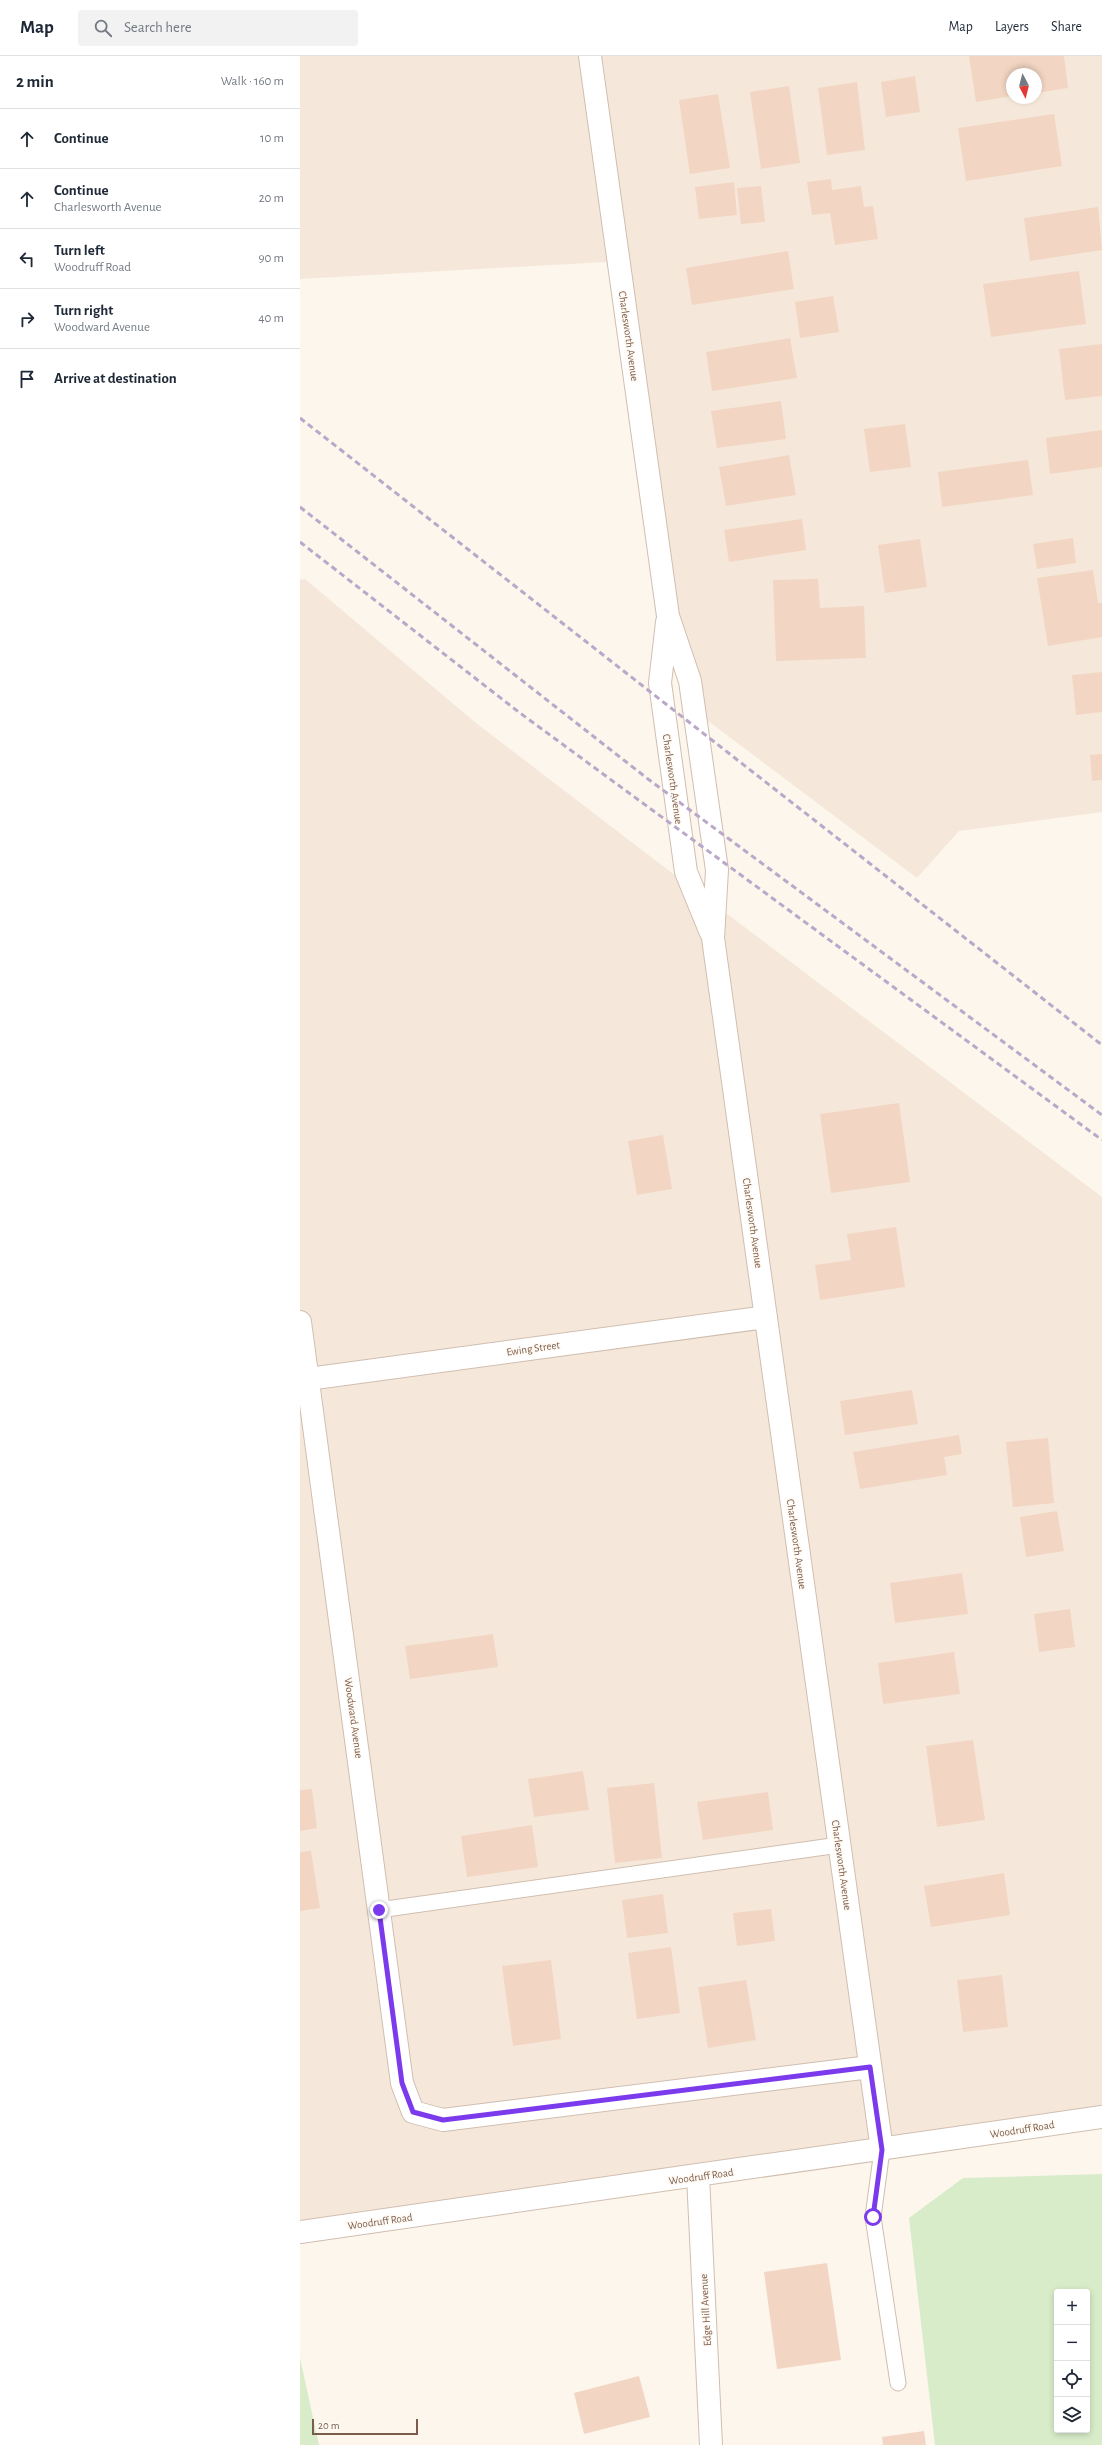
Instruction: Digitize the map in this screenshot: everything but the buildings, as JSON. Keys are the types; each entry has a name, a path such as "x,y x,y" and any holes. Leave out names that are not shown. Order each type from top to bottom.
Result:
{"street":[{"name":"Charlesworth Avenue","path":"590,56 668,616 690,681 714,847 717,870 713,938 882,2150"},
{"name":"Charlesworth Avenue","path":"668,616 660,683 686,872 713,938"},
{"name":"Ewing Street","path":"304,1380 766,1317"},
{"name":"Woodward Avenue","path":"300,1322 304,1380 402,2083 413,2112 443,2120 870,2067"},
{"name":"Woodruff Road","path":"300,2232 882,2150 1102,2117"},
{"name":"Edge Hill Avenue","path":"698,2176 711,2445"}],"lane":[{"path":"379,1910 839,1845"},
{"path":"882,2150 873,2217 898,2383"}],"shaded area":[{"path":"300,56 1102,56 1102,812 959,831 917,878 688,706 623,261 300,279"},
{"path":"305,579 476,723 702,896 878,2146 300,2227 300,580"},
{"path":"714,904 1102,1197 1102,2113 885,2145"}],"green space":[{"path":"1102,2174 1102,2445 935,2445 909,2218 963,2178"},
{"path":"300,2358 319,2445 300,2445"}],"railway":[{"path":"300,418 1102,1045"},
{"path":"300,507 648,779 1102,1115"},
{"path":"300,542 520,713 1102,1140"}],"route":[{"path":"379,1910 402,2083 413,2112 443,2120 870,2067 882,2150 873,2217"}]}
